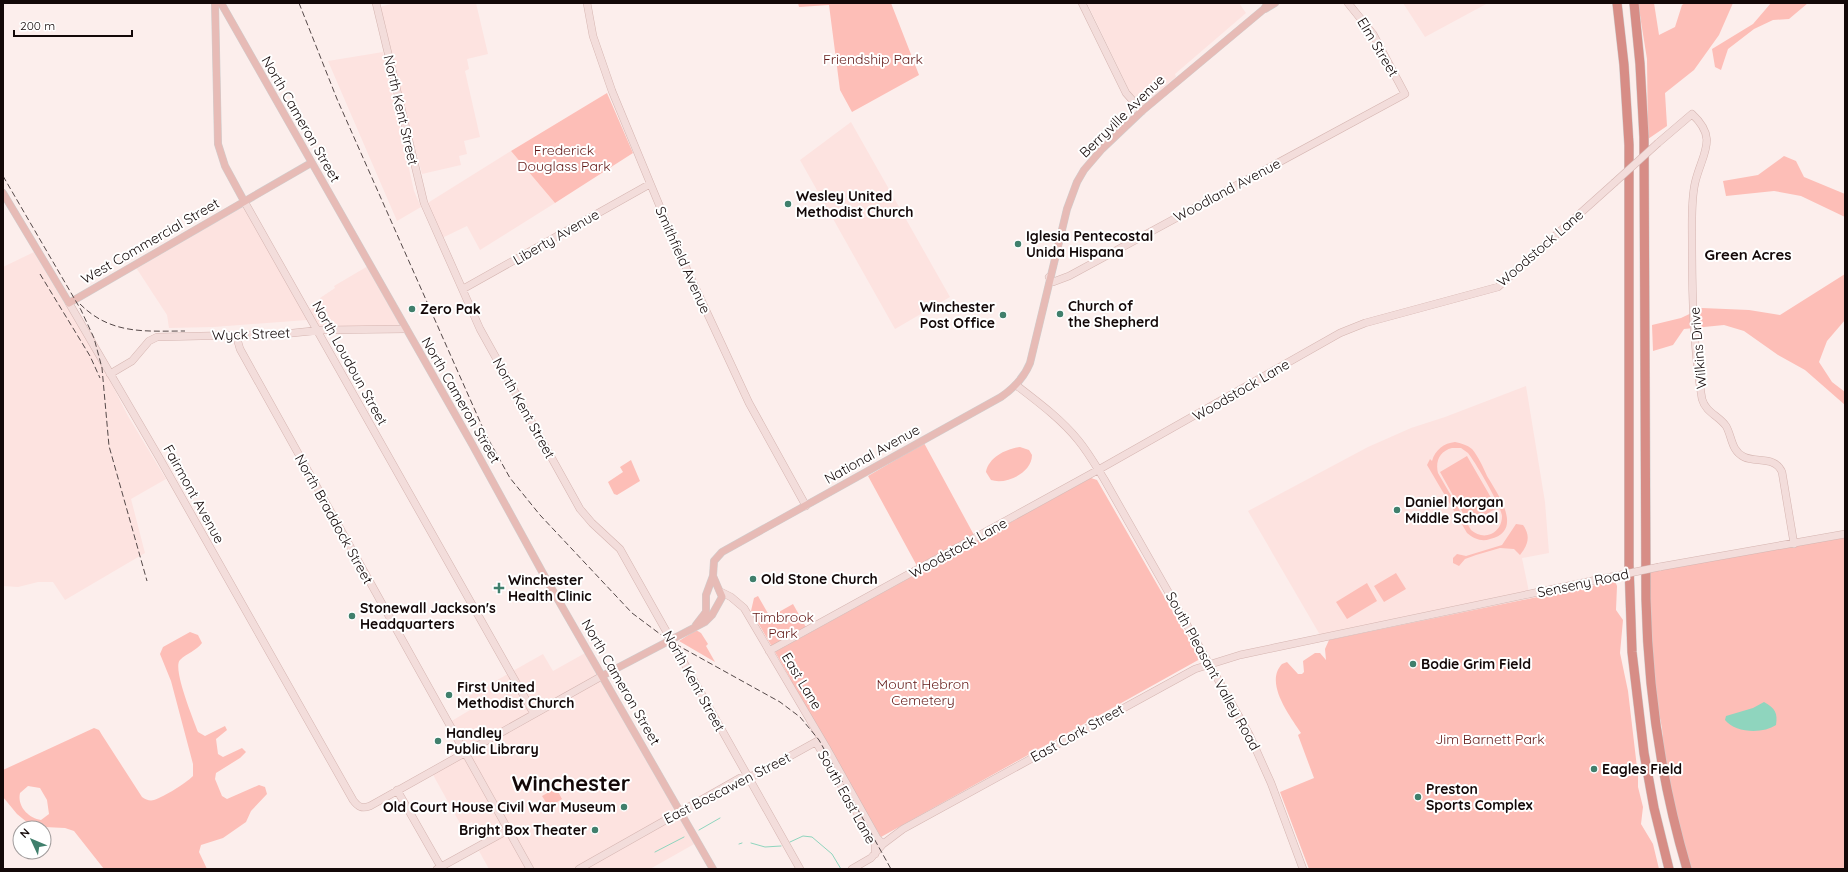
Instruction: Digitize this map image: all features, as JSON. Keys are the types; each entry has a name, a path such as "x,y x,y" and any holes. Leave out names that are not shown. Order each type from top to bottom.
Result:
{"highway":[{"path":"1617,3 1629,145 1629,565 1632,652 1636,698 1645,760 1659,828 1670,869"},
{"path":"1634,3 1641,72 1644,137 1646,599 1648,650 1659,748 1668,799 1687,869"}],"main road":[{"path":"215,3 221,3"},
{"name":"North Loudoun Street","path":"215,3 218,144 225,166 244,201"},
{"name":"North Cameron Street","path":"221,3 713,869"},
{"name":"Berryville Avenue","path":"1027,369 1067,209 1077,182 1096,155 1142,111 1266,6 1275,3"},
{"name":"West Commercial Street","path":"69,303 311,163"},
{"name":"Fairmont Avenue","path":"3,193 69,303"},
{"name":"National Avenue","path":"713,576 714,561 722,552 1001,397 1016,385 1027,369"},
{"path":"696,625 704,616 707,601 706,595 713,576"},
{"path":"602,676 709,618 719,602 720,591 713,576"},
{"path":"708,591 713,589 720,591"},
{"path":"707,601 713,605 719,602"}],"street":[{"name":"North Kent Street","path":"376,3 421,193 483,334 580,509 592,523 620,549 800,869"},
{"name":"Smithfield Avenue","path":"587,3 594,36 612,91 650,184 707,315 738,381 806,506"},
{"path":"1082,3 1126,93 1142,111"},
{"name":"Elm Street","path":"1348,3 1373,34 1405,94"},
{"name":"Woodland Avenue","path":"1049,277 1053,282 1069,276 1405,94"},
{"name":"Woodstock Lane","path":"769,651 1098,470 1344,331 1365,323 1498,287 1692,114"},
{"name":"Wilkins Drive","path":"1692,114 1702,124 1708,139 1707,149 1695,182 1693,202 1693,294 1702,398 1708,411 1726,426 1738,453 1748,458 1772,462 1781,470 1794,544"},
{"name":"Liberty Avenue","path":"463,289 650,184"},
{"name":"North Loudoun Street","path":"244,201 534,714"},
{"name":"Fairmont Avenue","path":"69,303 353,800 362,808 370,806 397,790"},
{"name":"Wyck Street","path":"110,374 129,363 148,341 158,336 283,334 316,330 406,329"},
{"name":"North Braddock Street","path":"236,335 240,350 530,869"},
{"name":"South Pleasant Valley Road","path":"1016,385 1066,427 1084,447 1098,470 1238,712 1259,756 1303,869"},
{"name":"Senseny Road","path":"1322,638 1659,567 1845,534"},
{"name":"East Lane","path":"720,591 733,598 744,608 819,740"},
{"path":"719,602 733,598"},
{"name":"East Cork Street","path":"852,869 875,854 883,844 903,829 1175,678 1225,659 1322,638"},
{"path":"508,830 440,868 397,790 602,676"},
{"name":"East Boscawen Street","path":"579,869 740,778 756,775 819,740"},
{"name":"South East Lane","path":"819,740 883,844"},
{"name":"South East Lane","path":"819,740 874,844 875,854"}],"shaded area":[{"path":"395,3 476,3 488,54 467,59 469,69 465,71 480,137 464,141 467,154 459,156 461,165 422,174 379,7"},
{"path":"1087,3 1239,3 1246,13 1175,74 1176,77 1143,105 1130,92"},
{"path":"1403,3 1488,3 1425,37"},
{"path":"383,52 414,191 421,207 397,221 328,61"},
{"path":"851,122 950,297 895,329 800,160"},
{"path":"511,151 555,203 480,250 467,226 442,238 426,204"},
{"path":"242,204 307,320 214,327 169,328 167,315 135,266"},
{"path":"34,252 105,371 128,416 166,479 131,499 145,553 65,600 53,582 38,582 18,587 3,586 3,267"},
{"path":"368,266 400,324 398,327 319,327 308,311 322,302 320,298 335,288 334,286"},
{"name":"Daniel Morgan Middle School","path":"1526,386 1545,502 1549,553 1522,558 1529,592 1320,635 1248,511 1368,447 1411,428 1445,417"},
{"path":"587,652 696,843 650,869 489,869 479,851 485,847 472,822 462,827 432,773 467,753 450,722 475,707 469,696 543,654 553,671"},
{"path":"1764,702 1771,706 1777,717 1776,725 1770,728 1757,731 1742,730 1735,728 1725,720 1726,716 1753,708"}],"green space":[{"name":"Friendship Park","path":"798,3 891,3 919,75 852,112 840,90 829,5 799,7"},
{"path":"1638,3 1654,3 1659,35 1675,27 1682,5 1685,3 1733,3 1719,35 1694,70 1665,93 1667,126 1648,139 1647,59"},
{"path":"1771,3 1808,3 1789,19 1773,20 1754,29 1728,49 1721,70 1715,67 1712,49 1753,24"},
{"name":"Frederick Douglass Park","path":"607,93 633,153 555,203 511,151"},
{"path":"1784,156 1796,161 1804,177 1845,194 1845,217 1801,196 1774,191 1726,196 1723,181 1758,175"},
{"path":"1845,274 1845,320 1827,341 1819,362 1832,382 1845,392 1845,405 1805,370 1778,355 1744,331 1724,325 1684,329 1673,345 1653,351 1652,325 1681,318 1702,308 1749,310 1780,315"},
{"path":"1455,442 1468,446 1472,449 1502,501 1507,520 1506,528 1500,535 1490,539 1481,540 1472,537 1467,533 1427,465 1430,459 1432,461 1433,457 1440,448","holes":["1452,448 1461,448 1468,453 1477,466 1501,511 1502,519 1499,527 1496,531 1488,535 1481,535 1471,530 1438,473 1437,464 1439,457 1444,451"]},
{"path":"924,443 974,535 917,566 868,476"},
{"path":"1020,447 1029,450 1032,455 1028,467 1023,472 1011,479 1004,481 991,480 986,472 994,458 1004,452"},
{"path":"1467,456 1497,508 1469,524 1440,472"},
{"path":"631,460 640,481 617,495 614,494 608,482 623,472 620,467"},
{"name":"Mount Hebron Cemetery","path":"1091,478 1097,480 1200,659 881,837 789,680 790,678 775,652"},
{"path":"1516,524 1523,525 1528,537 1527,544 1520,555 1514,549 1500,548 1465,559 1459,566 1453,563 1453,558 1457,554 1466,556 1502,545"},
{"path":"1845,534 1845,869 1687,869 1668,799 1662,728 1649,664 1646,570"},
{"path":"1396,573 1406,589 1384,602 1374,586"},
{"name":"Jim Barnett Park","path":"1615,581 1617,586 1616,610 1623,620 1620,653 1628,691 1638,787 1643,807 1641,824 1653,844 1659,869 1309,869 1280,792 1314,778 1298,735 1301,733 1285,709 1277,690 1277,672 1282,664 1287,662 1298,674 1302,674 1304,672 1303,661 1315,653 1320,653 1326,660 1325,649 1329,640"},
{"path":"1367,583 1377,601 1347,619 1336,602"},
{"name":"Timbrook Park","path":"758,596 770,617 793,604 807,629 775,646 771,645 751,611 754,598"},
{"path":"696,630 701,633 708,644 706,646 715,662 679,641"},
{"path":"190,632 198,635 202,643 180,660 178,665 181,683 198,732 205,736 225,726 227,730 216,739 218,754 223,757 242,748 246,752 240,758 216,773 215,779 222,796 227,799 259,785 265,787 267,794 251,811 246,822 223,838 201,845 199,852 207,869 104,869 74,831 65,828 52,827 52,820 41,820 24,820 17,814 3,797 3,770 94,728 99,730 142,797 146,800 154,800 185,783 193,776 193,764 171,681 160,654 163,647","holes":["28,786 40,788 47,800 49,814 41,820 36,819 24,811 20,802 20,793"]},
{"path":"556,788 562,799 549,807 542,796"}],"waterway":[{"path":"699,830 720,818"},
{"path":"790,842 803,836 812,837 832,854 841,869"},
{"path":"655,852 684,837"},
{"path":"751,843 765,847 781,846"}],"railway":[{"path":"299,3 337,99 458,372 486,435 510,478 540,515 632,613 668,640 780,702 800,717 819,740 891,869"},
{"path":"3,176 81,310 94,338 102,368 109,446 147,581"},
{"path":"40,274 90,356 100,378"},
{"path":"80,304 92,314 116,326 142,331 185,331"}],"place":[{"name":"Wesley United Methodist Church","path":"788,204"},
{"name":"Iglesia Pentecostal Unida Hispana","path":"1018,244"},
{"name":"Zero Pak","path":"412,309"},
{"name":"Church of the Shepherd","path":"1060,314"},
{"name":"Winchester Post Office","path":"1003,315"},
{"name":"Daniel Morgan Middle School","path":"1397,510"},
{"name":"Old Stone Church","path":"753,579"},
{"name":"Winchester Health Clinic","path":"499,588"},
{"name":"Stonewall Jackson's Headquarters","path":"352,616"},
{"name":"Bodie Grim Field","path":"1413,664"},
{"name":"First United Methodist Church","path":"449,695"},
{"name":"Handley Public Library","path":"438,741"},
{"name":"Eagles Field","path":"1594,769"},
{"name":"Preston Sports Complex","path":"1418,797"},
{"name":"Old Court House Civil War Museum","path":"624,807"},
{"name":"Bright Box Theater","path":"595,830"}],"district":[{"name":"Green Acres","path":"1748,254"},
{"name":"Winchester","path":"571,783"}]}
